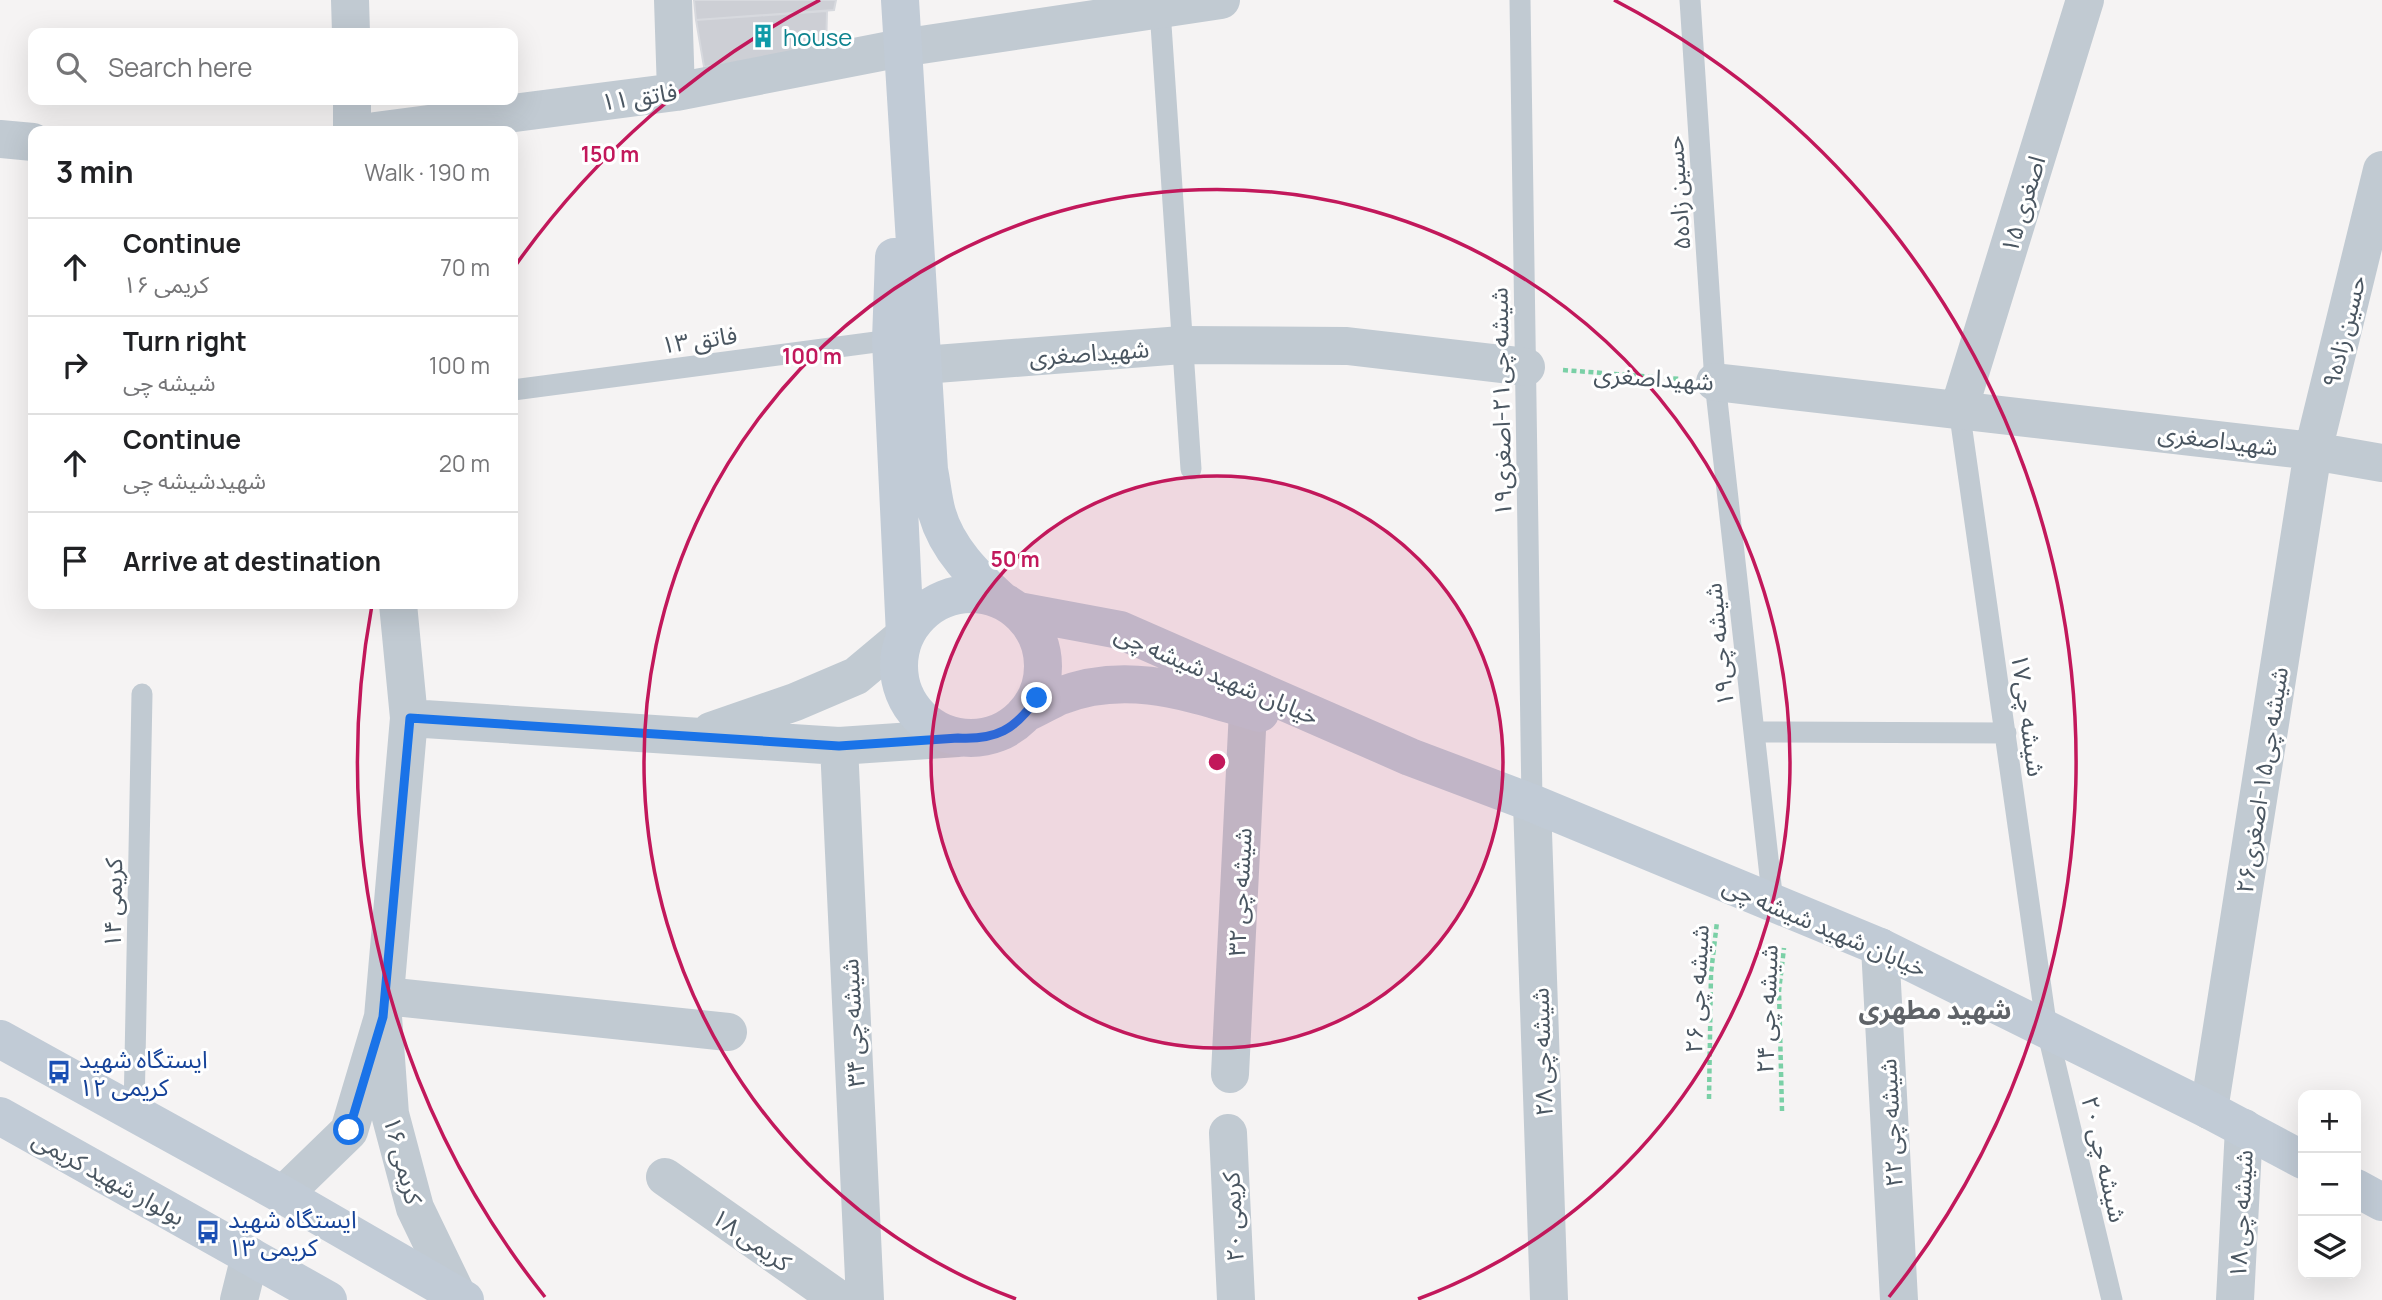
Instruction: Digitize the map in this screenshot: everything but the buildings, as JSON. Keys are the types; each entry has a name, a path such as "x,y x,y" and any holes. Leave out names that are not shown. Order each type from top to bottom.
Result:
{"street":[{"path":"350,0 351,28"},
{"path":"673,0 676,92"},
{"path":"410,718 839,746 977,739 995,735 1012,726 1037,698 1043,680 1044,660 1031,625 974,576 953,547 937,514 929,470 900,0"},
{"path":"901,48 1222,0"},
{"name":"اصغری ۱۵","path":"1959,409 2085,0"},
{"path":"901,48 891,340 905,635 899,653 898,672 911,708 924,722 940,732 958,738"},
{"name":"فاتق ۱۱","path":"413,126 676,92 901,48"},
{"path":"352,105 352,126"},
{"path":"0,139 28,142"},
{"name":"حسین زاده۹","path":"2313,451 2382,170"},
{"name":"شهیداصغری","path":"923,365 1182,345 1347,346 1526,367"},
{"name":"شهیداصغری","path":"1715,382 2313,451 2382,463"},
{"name":"شیشه چی۱۵-اصغری۲۶","path":"2209,1110 2313,451"},
{"path":"696,736 795,702 856,676 905,635 929,606 946,598 965,594 984,595 1010,606"},
{"name":"خیابان شهید شیشه چی","path":"1010,606 1120,630 1410,757 1532,803 1880,947 2209,1110 2298,1157"},
{"name":"کریمی ۱۶","path":"399,609 410,718 384,1006 390,1114 415,1208 461,1298"},
{"name":"خیابان شهید شیشه چی","path":"1026,713 1060,696 1096,685 1134,683 1171,688 1410,757"},
{"name":"شیشه چی ۳۲","path":"1230,1074 1248,710"},
{"name":"شیشه چی ۳۴","path":"839,746 865,1300"},
{"name":"شیشه چی ۲۸","path":"1532,803 1549,1300"},
{"name":"شیشه چی ۲۲","path":"1880,947 1899,1300"},
{"path":"384,1006 728,1032"},
{"name":"کریمی ۱۶","path":"283,1195 349,1130 384,1006"},
{"path":"0,1039 283,1195 461,1298"},
{"name":"بولوار شهید کریمی","path":"0,1116 328,1300"},
{"name":"شیشه چی ۱۸","path":"2235,1300 2244,1128"},
{"name":"کریمی ۲۰","path":"1228,1133 1236,1300"},
{"name":"کریمی ۱۸","path":"665,1177 840,1300"},
{"path":"2361,1191 2382,1202"},
{"path":"239,1300 250,1256"}],"lane":[{"name":"شیشه چی۲۱-اصغری۱۹","path":"1520,0 1532,803"},
{"name":"حسین زاده۵","path":"1690,0 1715,382"},
{"path":"1160,10 1191,470"},
{"name":"فاتق ۱۳","path":"518,389 891,340"},
{"name":"شیشه چی۱۹","path":"1715,382 1755,732 1781,906"},
{"name":"شیشه چی۱۷","path":"1959,409 2047,1030"},
{"name":"کریمی ۱۴","path":"134,1113 142,694"},
{"path":"1755,732 2006,733"},
{"name":"شیشه چی ۲۰","path":"2047,1030 2112,1300"}],"path":[{"name":"شهیداصغری","path":"1526,367 1715,382"},
{"name":"شیشه چی ۲۶","path":"1709,1099 1711,973 1722,881"},
{"name":"شیشه چی ۲۴","path":"1781,906 1779,991 1782,1111"}],"place":[{"name":"house","path":"763,36"},
{"name":"ایستگاه شهید کریمی ۱۲","path":"59,1072"},
{"name":"ایستگاه شهید کریمی ۱۳","path":"208,1232"}],"district":[{"name":"شهید مطهری","path":"1935,1009"}],"route":[{"path":"349,1130 383,1017 410,718 839,746 977,739 995,735 1012,726 1037,698"}]}
